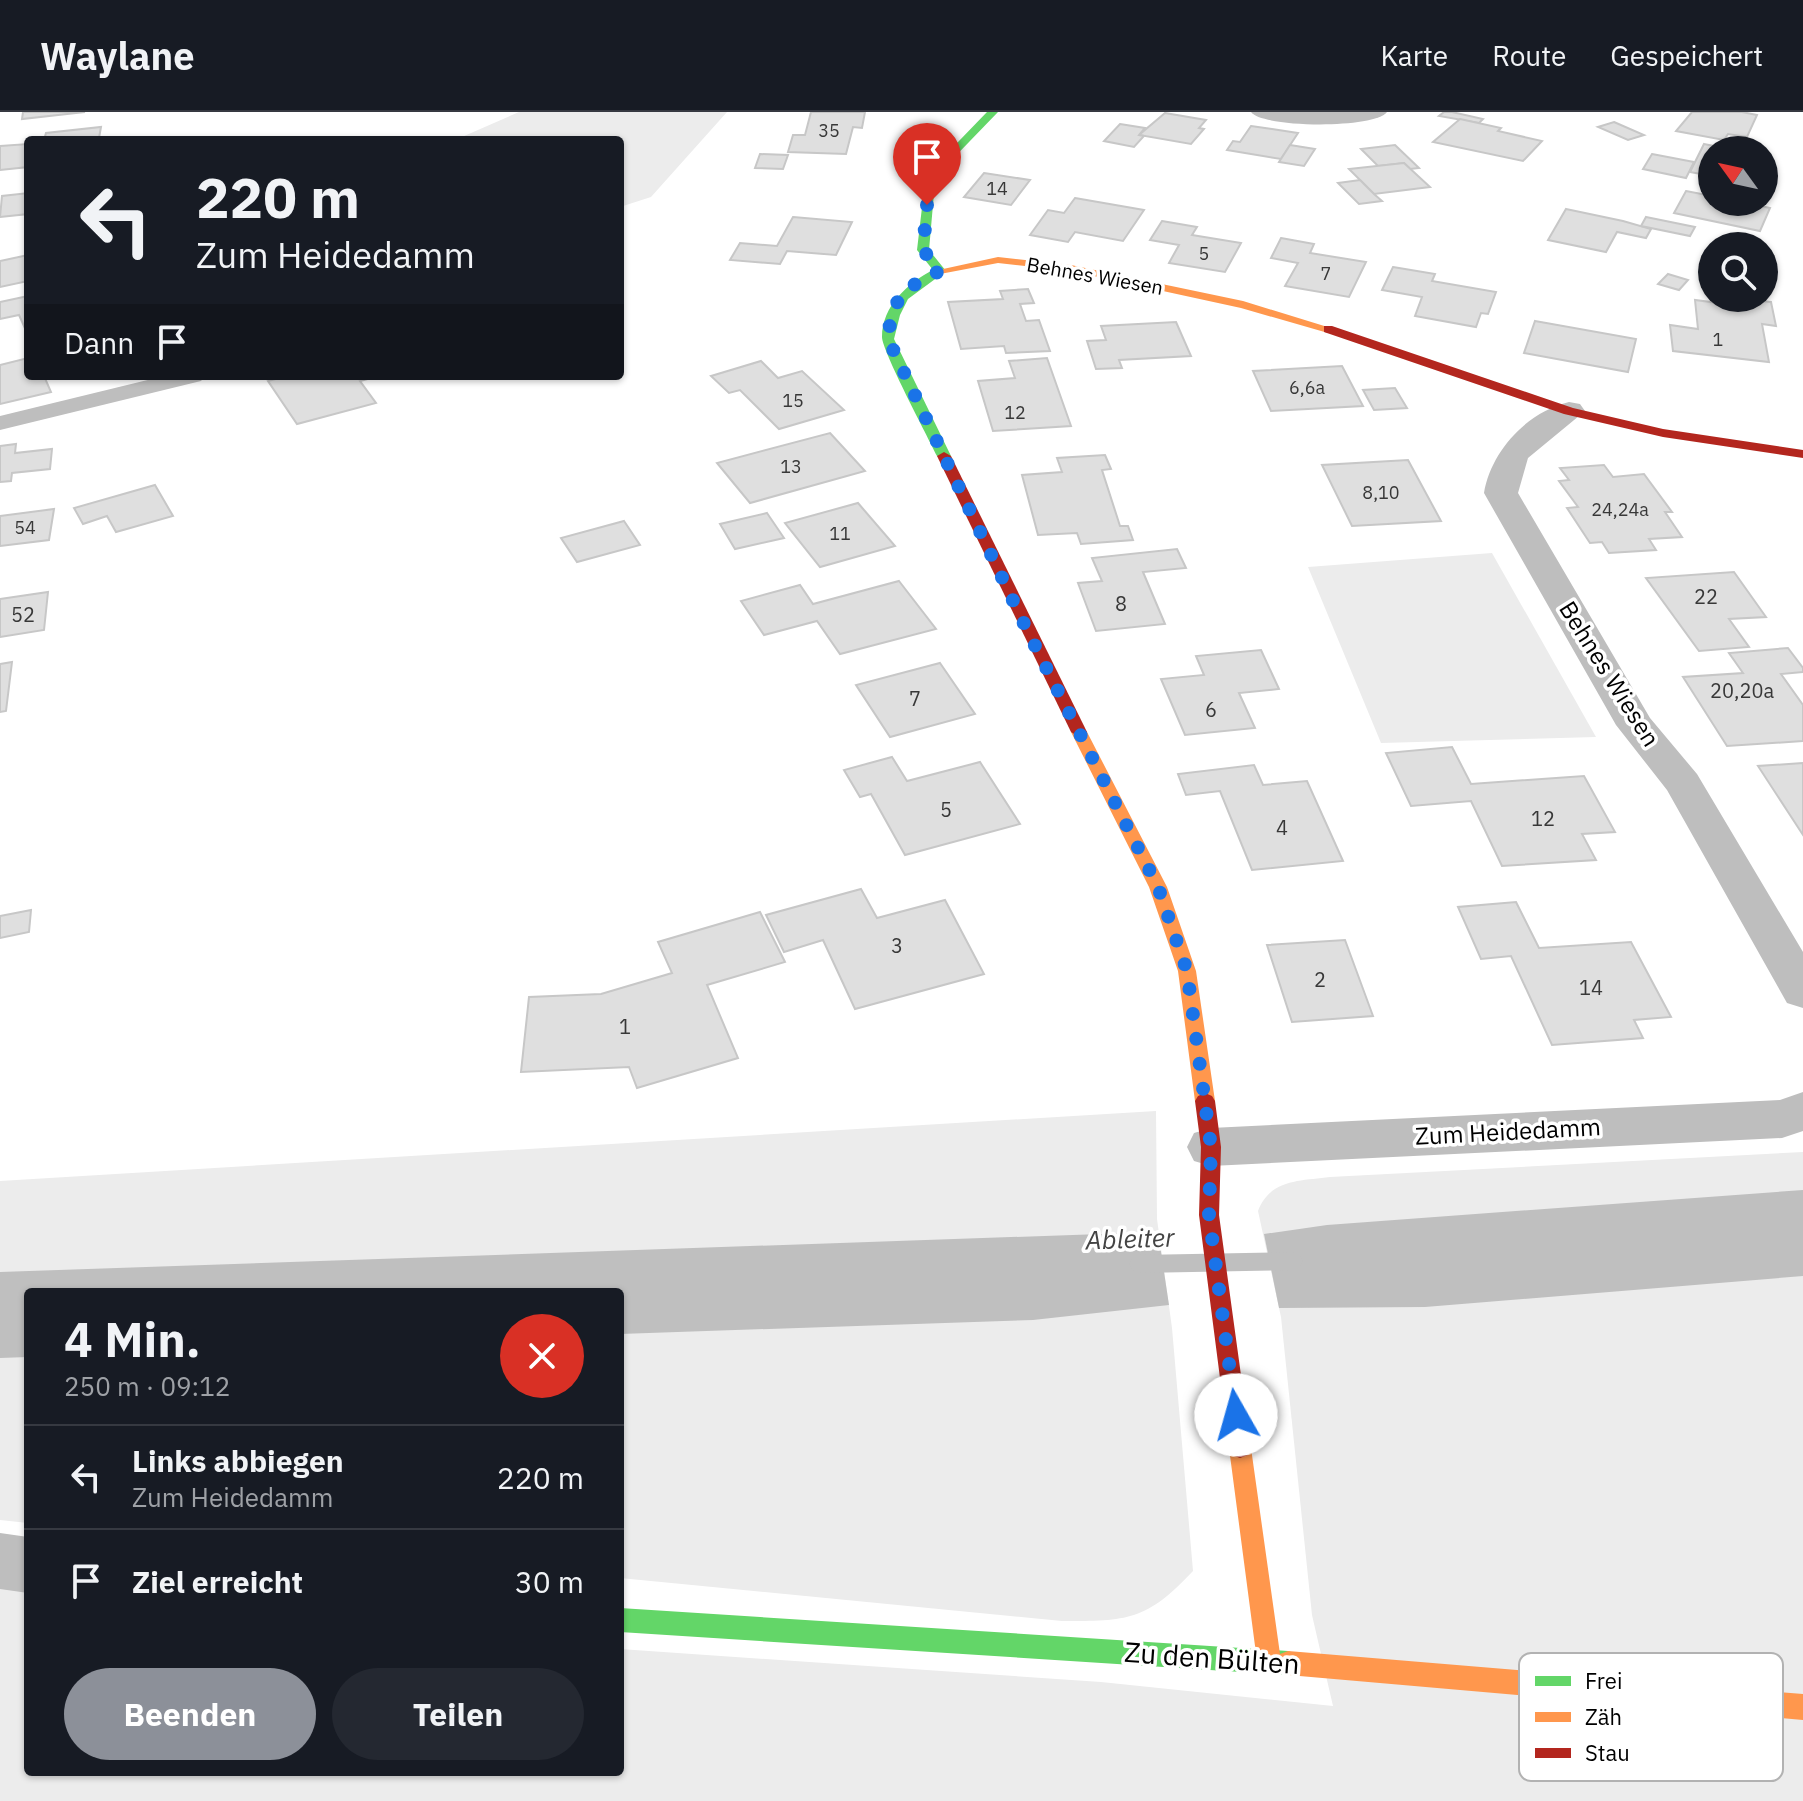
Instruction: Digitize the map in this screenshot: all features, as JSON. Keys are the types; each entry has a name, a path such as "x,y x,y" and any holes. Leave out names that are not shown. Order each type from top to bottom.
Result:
{"street":[{"path":"993,112 945,160 930,182 923,250 940,271 917,282 899,297 890,314 888,339 1029,634 1158,887 1187,971 1211,1147 1209,1215 1269,1661"},
{"path":"1263,112 1333,118 1375,112"},
{"name":"Behnes Wiesen","path":"940,271 998,260 1034,262 1243,305 1336,332 1569,411 1663,433 1803,454"},
{"name":"Behnes Wiesen","path":"1569,411 1530,437 1512,454 1502,475 1501,493 1635,725 1683,783 1803,991"},
{"name":"Zum Heidedamm","path":"1211,1147 1782,1119 1803,1111"},
{"path":"0,1561 24,1564"},
{"name":"Zu den Bülten","path":"624,1620 1269,1661 1519,1683"},
{"name":"Zu den Bülten","path":"1783,1705 1803,1707"}],"lane":[{"path":"0,423 177,380"}],"shaded area":[{"path":"519,112 727,112 651,197 624,206 624,136 464,136"},
{"path":"1492,553 1596,737 1381,743 1308,567"},
{"path":"1156,1111 1157,1219 1172,1328 1193,1571 1162,1600 1135,1615 1104,1620 1062,1621 624,1578 624,1288 24,1288 24,1523 0,1520 0,1181"},
{"path":"1803,1152 1803,1801 0,1801 0,1576 24,1579 24,1776 624,1776 624,1649 1101,1682 1333,1706 1312,1615 1281,1317 1258,1211 1263,1201 1278,1187 1330,1177"}],"water":[{"path":"1803,1190 1803,1276 1425,1307 1279,1308 1264,1234 1327,1225"},
{"path":"1158,1232 1169,1305 1033,1320 624,1334 624,1288 24,1288 24,1357 0,1358 0,1272"}],"building":[{"path":"23,112 85,112 22,119"},
{"path":"811,112 865,112 862,128 853,127 846,154 788,152 793,135 805,135"},
{"path":"1444,112 1483,119 1479,123 1439,116"},
{"path":"1692,112 1757,115 1747,136 1703,136 1676,131"},
{"path":"1165,113 1206,120 1199,128 1204,129 1191,144 1139,135"},
{"path":"1460,119 1542,141 1523,161 1433,142"},
{"path":"1614,122 1644,135 1628,140 1598,127"},
{"path":"1120,124 1145,128 1139,135 1144,136 1134,147 1104,141"},
{"path":"1251,126 1298,133 1281,159 1227,150 1233,141 1240,142"},
{"path":"101,127 99,136 45,136 46,133"},
{"path":"24,144 24,167 0,170 0,146"},
{"path":"1290,145 1315,149 1304,166 1279,162"},
{"path":"1395,145 1419,168 1410,169 1404,163 1378,166 1361,149"},
{"path":"760,154 788,155 783,169 755,168"},
{"path":"1652,154 1694,162 1686,178 1643,169"},
{"path":"1698,156 1698,173 1690,172"},
{"path":"1404,163 1430,187 1374,194 1349,169"},
{"path":"984,173 1030,180 1011,205 964,197"},
{"path":"1360,180 1382,201 1359,204 1338,183"},
{"path":"1686,191 1698,193 1698,216 1767,216 1760,231 1674,213"},
{"path":"24,193 24,214 0,217 2,196"},
{"path":"1075,198 1144,210 1123,241 1075,232 1068,242 1030,235 1048,210 1064,213"},
{"path":"1566,209 1651,229 1646,238 1617,232 1606,252 1548,240"},
{"path":"793,217 852,222 836,255 787,251 780,264 730,260 740,243 777,246"},
{"path":"1646,217 1695,227 1690,236 1641,226"},
{"path":"1162,221 1197,227 1192,235 1241,243 1225,272 1169,263 1179,245 1150,240"},
{"path":"1281,238 1314,244 1310,253 1366,262 1349,297 1285,286 1298,263 1271,258"},
{"path":"24,256 24,282 0,287 0,261"},
{"path":"1393,267 1435,274 1432,281 1496,292 1488,314 1481,313 1476,327 1415,316 1422,297 1382,290"},
{"path":"1668,274 1688,280 1679,290 1658,284"},
{"path":"1028,289 1034,303 1020,304 1026,321 1039,320 1050,351 1006,353 1004,346 961,349 948,302 1003,299 1000,291"},
{"path":"24,297 24,326 19,315 0,319 0,302"},
{"path":"1695,300 1698,300 1698,312 1773,312 1776,326 1762,324 1769,362 1673,351 1670,325 1698,329"},
{"path":"1535,321 1636,339 1628,372 1524,353"},
{"path":"1176,322 1191,356 1119,360 1122,368 1096,369 1087,341 1106,340 1101,326"},
{"path":"1047,358 1071,426 993,431 978,381 1015,378 1009,361"},
{"path":"24,359 24,380 46,380 51,392 0,404 0,365"},
{"path":"761,361 778,378 802,371 844,410 779,429 740,390 729,393 711,376"},
{"path":"1342,366 1363,406 1271,411 1253,371"},
{"path":"364,380 360,381 376,403 297,424 268,381"},
{"path":"1395,388 1407,408 1374,410 1363,390"},
{"path":"830,433 865,471 750,503 717,463"},
{"path":"16,444 15,453 52,449 50,469 12,473 11,481 0,482 0,446"},
{"path":"1105,455 1111,469 1102,470 1120,526 1128,526 1133,540 1081,544 1077,533 1038,535 1022,475 1062,472 1057,458"},
{"path":"1408,460 1441,521 1352,526 1322,465"},
{"path":"1604,465 1613,477 1644,474 1672,512 1665,512 1682,537 1649,539 1656,550 1609,553 1602,542 1590,543 1567,508 1578,507 1559,481 1569,480 1560,468"},
{"path":"155,485 173,516 116,532 107,516 83,524 74,508"},
{"path":"858,503 895,546 820,567 785,523"},
{"path":"54,509 49,540 0,546 0,516"},
{"path":"767,513 784,538 735,549 720,524"},
{"path":"624,521 640,545 577,562 561,538"},
{"path":"1177,549 1186,568 1143,572 1165,624 1096,631 1078,583 1102,581 1092,558"},
{"path":"1734,572 1766,617 1729,619 1749,647 1699,651 1646,578"},
{"path":"899,581 936,629 840,654 817,621 764,635 741,601 800,585 813,604"},
{"path":"48,592 44,630 0,637 0,599"},
{"path":"1788,648 1803,668 1803,672 1781,674 1803,705 1803,741 1727,746 1683,677 1743,673 1729,653"},
{"path":"1261,650 1279,689 1239,693 1255,728 1185,735 1161,679 1204,675 1196,656"},
{"path":"12,662 6,711 0,712 0,664"},
{"path":"940,663 975,714 890,737 856,685"},
{"path":"1452,747 1471,784 1584,776 1615,832 1582,834 1596,860 1502,866 1471,801 1411,806 1386,753"},
{"path":"892,757 907,781 980,762 1020,824 905,855 871,794 860,797 844,770"},
{"path":"1803,763 1803,835 1758,766"},
{"path":"1254,765 1263,785 1307,781 1343,861 1252,870 1220,791 1186,795 1178,774"},
{"path":"861,889 877,918 945,900 984,974 855,1009 823,940 784,952 766,915"},
{"path":"1516,902 1539,948 1631,942 1671,1017 1634,1020 1643,1038 1552,1045 1511,956 1481,959 1458,907"},
{"path":"31,910 29,932 0,938 0,916"},
{"path":"760,912 785,962 707,985 738,1058 637,1088 629,1067 521,1072 529,997 601,994 672,973 658,942"},
{"path":"1345,940 1373,1016 1292,1022 1267,945"}],"waterway":[{"name":"Ableiter","path":"1139,1264 1293,1261"}],"traffic: fast":[{"path":"944,456 888,339 894,315 904,297 919,283 940,271 923,250 930,182 935,171 993,112"},
{"path":"624,1620 1288,1663"}],"traffic: slow":[{"path":"940,271 998,260 1071,268 1243,305 1328,329"},
{"path":"1079,732 1158,887 1187,971 1205,1101"},
{"path":"1240,1448 1269,1661"},
{"path":"1288,1663 1519,1683"},
{"path":"1783,1705 1803,1707"}],"traffic: jam":[{"path":"1328,329 1569,411 1663,433 1803,454"},
{"path":"944,456 1079,732"},
{"path":"1205,1101 1211,1147 1209,1215 1240,1448"}],"route":[{"path":"927,205 923,250 940,271 917,282 899,297 890,314 888,339 1029,634 1158,887 1187,971 1211,1147 1209,1215 1236,1415"}]}
